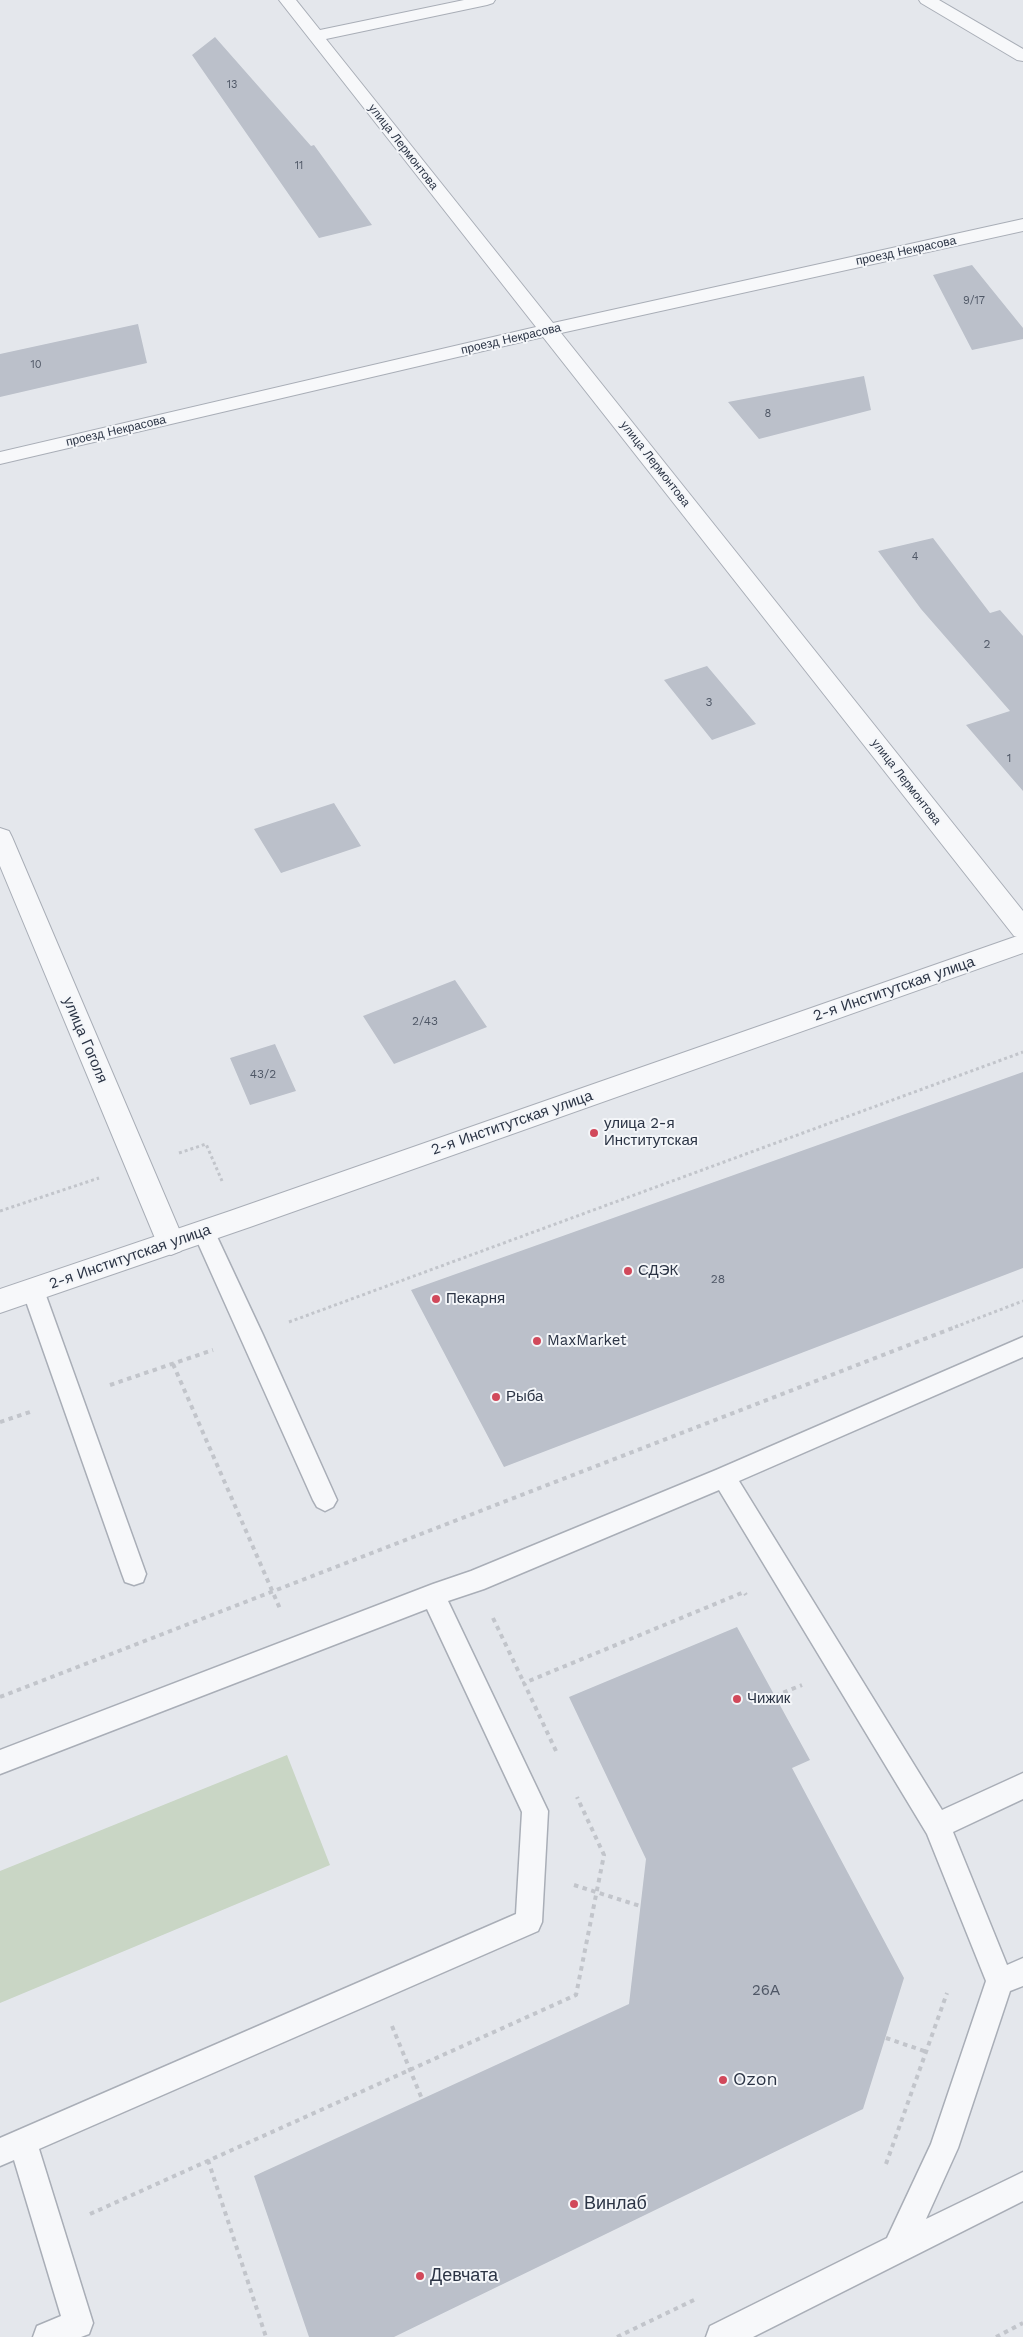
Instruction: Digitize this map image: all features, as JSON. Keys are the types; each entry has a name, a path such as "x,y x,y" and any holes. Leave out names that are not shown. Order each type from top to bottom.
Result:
{"street":[{"name":"улица Лермонтова","path":"286,0 1023,928"},
{"path":"315,36 488,0"},
{"path":"928,0 1023,56"},
{"name":"проезд Некрасова","path":"0,458 548,330 1023,225"},
{"name":"улица Гоголя","path":"0,837 171,1243"},
{"name":"2-я Институтская улица","path":"0,1301 204,1232 1023,943"}],"lane":[{"path":"204,1232 252,1335 324,1500"},
{"path":"33,1290 134,1574"},
{"path":"0,1762 296,1647 475,1581 724,1477 1023,1347"},
{"path":"724,1477 937,1826 1012,1976 944,2148 898,2248"},
{"path":"48,2337 78,2323 51,2232 11,2147 529,1922 535,1811 433,1595"},
{"path":"937,1826 1023,1786"},
{"path":"721,2337 1023,2186"}],"path":[{"path":"0,1422 173,1364 1023,1052"},
{"path":"0,1697 1023,1302"},
{"path":"173,1364 296,1647"},
{"path":"475,1581 560,1760"},
{"path":"524,1683 744,1592 749,1601"},
{"path":"795,1677 806,1694"},
{"path":"51,2232 576,1995 604,1855 576,1795"},
{"path":"532,1874 597,1891 640,1906"},
{"path":"883,2172 951,1984"},
{"path":"376,1989 422,2099"},
{"path":"208,2160 266,2337"},
{"path":"617,2337 697,2299"},
{"path":"996,2337 1023,2323"}],"green space":[{"path":"287,1755 330,1865 0,2003 0,1871"}],"building":[{"path":"215,37 311,146 314,145 372,225 319,238 192,55"},
{"path":"972,265 1023,328 1023,339 972,350 933,275"},
{"path":"138,324 147,363 0,397 0,354"},
{"path":"864,376 871,410 759,439 728,402"},
{"path":"933,538 990,613 1000,610 1023,636 1023,791 966,725 1010,711 921,609 878,551"},
{"path":"707,666 756,724 712,740 664,680"},
{"path":"334,803 361,846 281,873 254,829"},
{"path":"455,980 487,1027 394,1064 363,1016"},
{"path":"275,1044 296,1091 250,1105 230,1058"},
{"path":"1023,1072 1023,1268 504,1467 411,1290"},
{"path":"737,1627 810,1760 792,1768 904,1978 863,2109 394,2337 309,2337 254,2176 629,2004 646,1859 569,1697"}],"place":[{"name":"улица 2-я Институтская","path":"594,1133"},
{"name":"СДЭК","path":"628,1271"},
{"name":"Пекарня","path":"436,1299"},
{"name":"MaxMarket","path":"537,1341"},
{"name":"Рыба","path":"496,1397"},
{"name":"Чижик","path":"737,1699"},
{"name":"Ozon","path":"723,2080"},
{"name":"Винлаб","path":"574,2204"},
{"name":"Девчата","path":"420,2276"}]}
